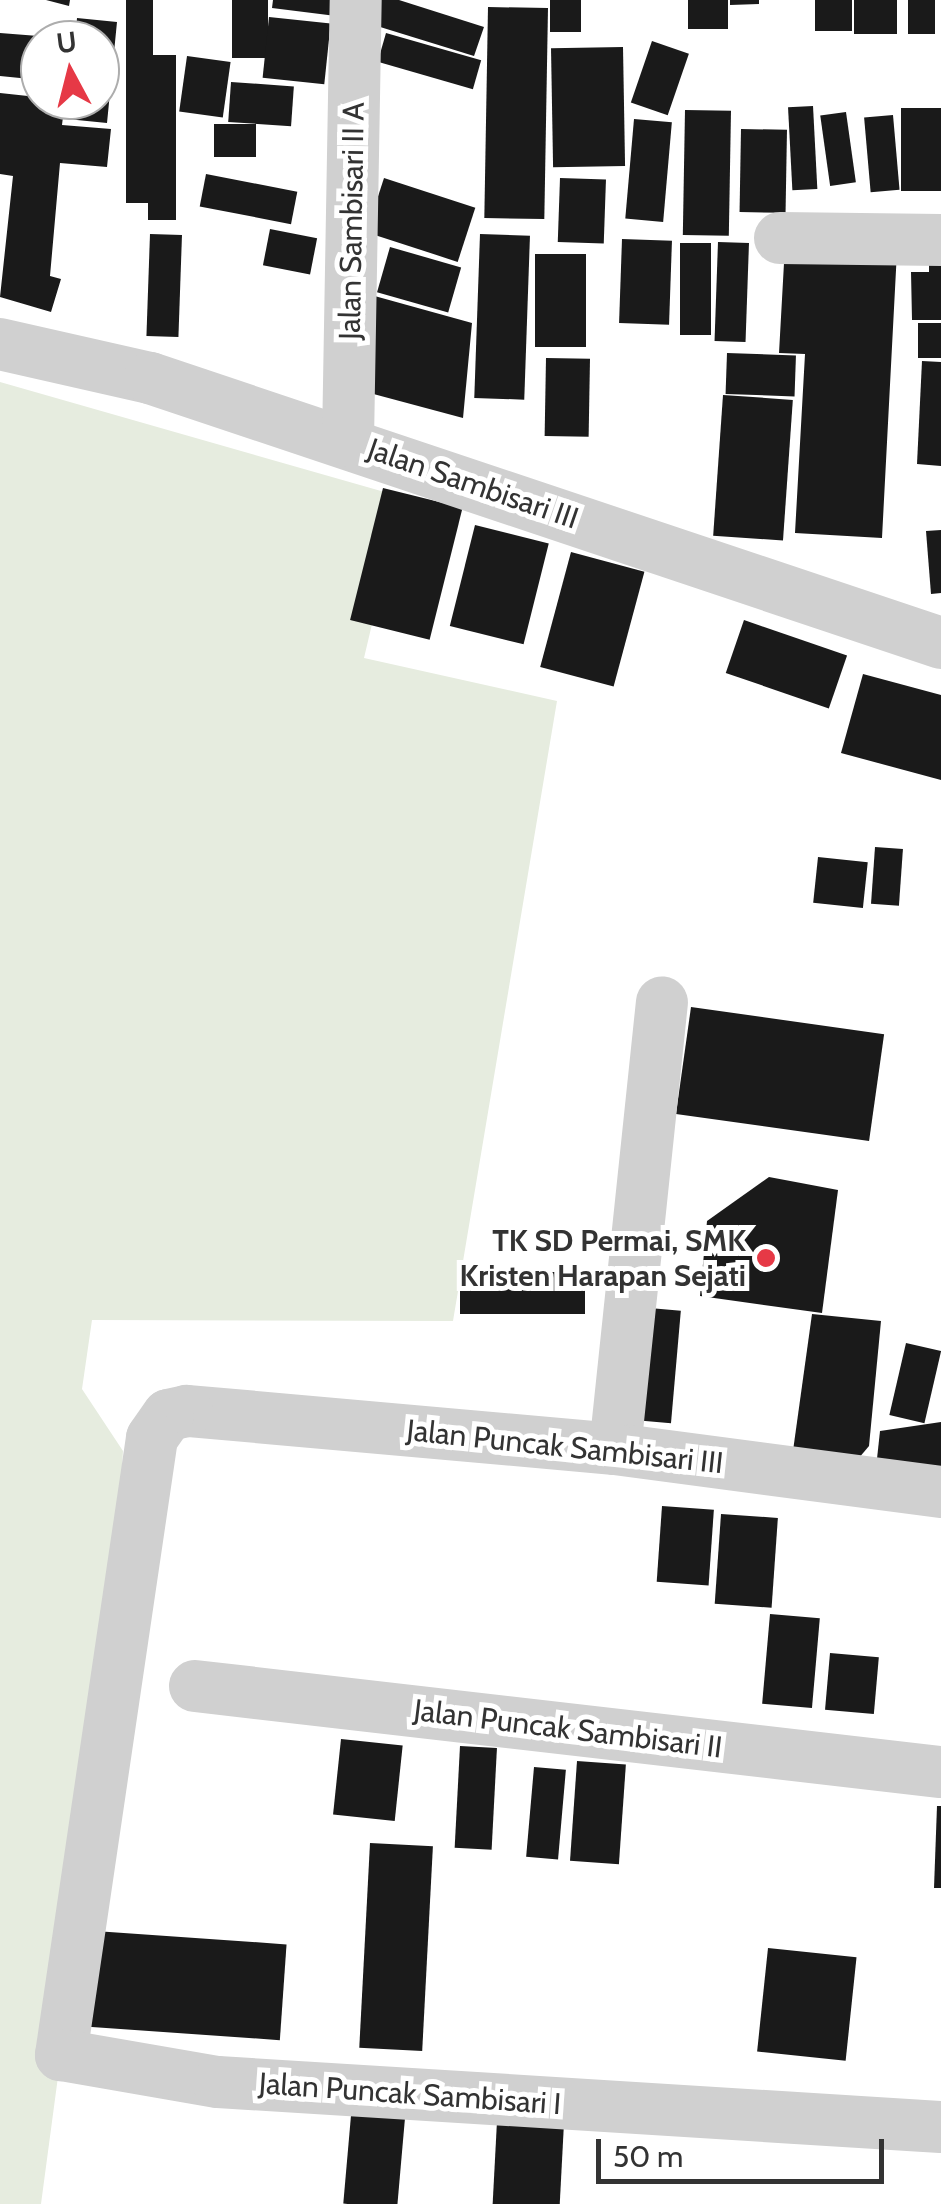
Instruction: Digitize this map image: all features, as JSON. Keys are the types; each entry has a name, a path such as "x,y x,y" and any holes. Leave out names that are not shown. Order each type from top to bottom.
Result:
{"street":[{"name":"Jalan Sambisari II A","path":"348,442 356,0"},
{"path":"780,238 941,240"},
{"name":"Jalan Sambisari III","path":"0,344 150,378 941,643"},
{"path":"615,1449 662,1002"},
{"name":"Jalan Puncak Sambisari III","path":"61,2055 152,1438 168,1415 187,1411 615,1449 941,1492"},
{"name":"Jalan Puncak Sambisari II","path":"195,1686 941,1772"},
{"name":"Jalan Puncak Sambisari I","path":"61,2055 218,2082 941,2127"}],"shaded area":[{"path":"0,382 402,497 364,658 557,701 453,1321 92,1320 82,1389 123,1451 107,1710 41,2204 0,2204"}],"building":[{"path":"46,0 70,0 69,6"},
{"path":"126,0 153,0 153,203 126,203"},
{"path":"232,0 268,0 268,58 232,58"},
{"path":"273,0 338,0 336,16 272,8"},
{"path":"372,0 399,0 484,27 474,56 364,22"},
{"path":"550,0 581,0 581,32 550,32"},
{"path":"688,0 728,0 728,29 688,29"},
{"path":"730,0 759,0 759,4 730,5"},
{"path":"815,0 852,0 852,31 815,31"},
{"path":"854,0 897,0 897,34 854,34"},
{"path":"908,0 935,0 935,34 908,34"},
{"path":"488,7 548,8 544,219 484,218"},
{"path":"269,17 331,23 324,84 263,78"},
{"path":"0,33 20,35 20,78 0,76"},
{"path":"386,33 481,60 473,89 378,62"},
{"path":"652,41 689,54 668,115 631,102"},
{"path":"623,47 625,166 553,167 551,48"},
{"path":"148,55 176,55 176,220 148,220"},
{"path":"187,56 231,62 223,118 179,111"},
{"path":"231,82 294,86 291,126 228,122"},
{"path":"0,93 20,95 20,120 63,120 62,125 111,129 107,167 60,163 50,276 61,279 51,312 0,297 13,176 0,174"},
{"path":"813,106 817,189 792,190 788,107"},
{"path":"901,108 941,108 941,191 901,191"},
{"path":"685,110 731,111 729,236 683,235"},
{"path":"846,112 856,182 830,186 820,116"},
{"path":"893,115 900,190 871,192 864,118"},
{"path":"634,119 672,122 663,222 625,219"},
{"path":"214,124 256,124 256,157 214,157"},
{"path":"741,129 787,130 786,213 740,212"},
{"path":"206,174 297,192 291,224 200,206"},
{"path":"384,178 475,208 458,262 366,232"},
{"path":"560,178 606,180 604,244 558,242"},
{"path":"270,229 317,238 310,274 263,265"},
{"path":"150,234 182,235 178,337 146,336"},
{"path":"480,234 530,236 524,400 474,398"},
{"path":"622,239 672,241 669,325 619,323"},
{"path":"718,242 749,243 746,342 715,341"},
{"path":"680,243 711,243 711,335 680,335"},
{"path":"929,244 941,244 941,320 912,320 911,272 929,272"},
{"path":"785,245 897,251 882,538 795,533 805,354 779,353"},
{"path":"390,247 461,267 448,313 377,292"},
{"path":"535,254 586,254 586,347 535,347"},
{"path":"371,295 472,323 463,418 366,392"},
{"path":"918,323 941,323 941,358 918,358"},
{"path":"727,353 796,355 795,396 726,394"},
{"path":"546,358 590,359 589,437 545,436"},
{"path":"922,361 941,362 941,466 917,464"},
{"path":"723,395 793,400 783,541 713,536"},
{"path":"383,488 463,508 430,640 350,620"},
{"path":"475,525 549,543 524,644 450,626"},
{"path":"941,530 941,593 931,594 926,531"},
{"path":"571,552 644,572 614,687 540,667"},
{"path":"744,620 847,655 829,708 726,673"},
{"path":"863,674 941,695 941,780 841,753"},
{"path":"875,847 903,849 899,906 871,904"},
{"path":"818,857 868,862 863,908 813,903"},
{"path":"691,1007 884,1034 869,1141 676,1114"},
{"name":"TK SD Permai, SMK Kristen Harapan Sejati","path":"769,1177 838,1190 822,1313 700,1296 707,1221"},
{"path":"460,1272 585,1272 585,1314 460,1314"},
{"path":"638,1307 681,1311 671,1423 628,1420"},
{"path":"812,1314 881,1321 869,1446 853,1465 792,1458"},
{"path":"906,1343 941,1351 924,1423 889,1415"},
{"path":"941,1422 941,1474 876,1468 880,1431"},
{"path":"662,1506 714,1510 709,1585 657,1582"},
{"path":"721,1514 778,1518 772,1608 715,1604"},
{"path":"770,1614 820,1618 812,1708 762,1704"},
{"path":"830,1653 879,1657 874,1714 825,1710"},
{"path":"341,1739 403,1745 395,1821 333,1815"},
{"path":"460,1746 497,1748 492,1850 455,1848"},
{"path":"577,1761 626,1764 619,1864 570,1861"},
{"path":"534,1767 566,1770 558,1859 526,1857"},
{"path":"937,1806 941,1806 941,1888 934,1888"},
{"path":"370,1843 433,1846 422,2051 359,2048"},
{"path":"95,1931 287,1944 280,2040 88,2027"},
{"path":"768,1948 857,1957 846,2061 757,2051"},
{"path":"352,2104 406,2109 397,2204 343,2204"},
{"path":"497,2121 564,2125 560,2204 493,2204"}],"place":[{"name":"TK SD Permai, SMK Kristen Harapan Sejati","path":"766,1258"}]}
